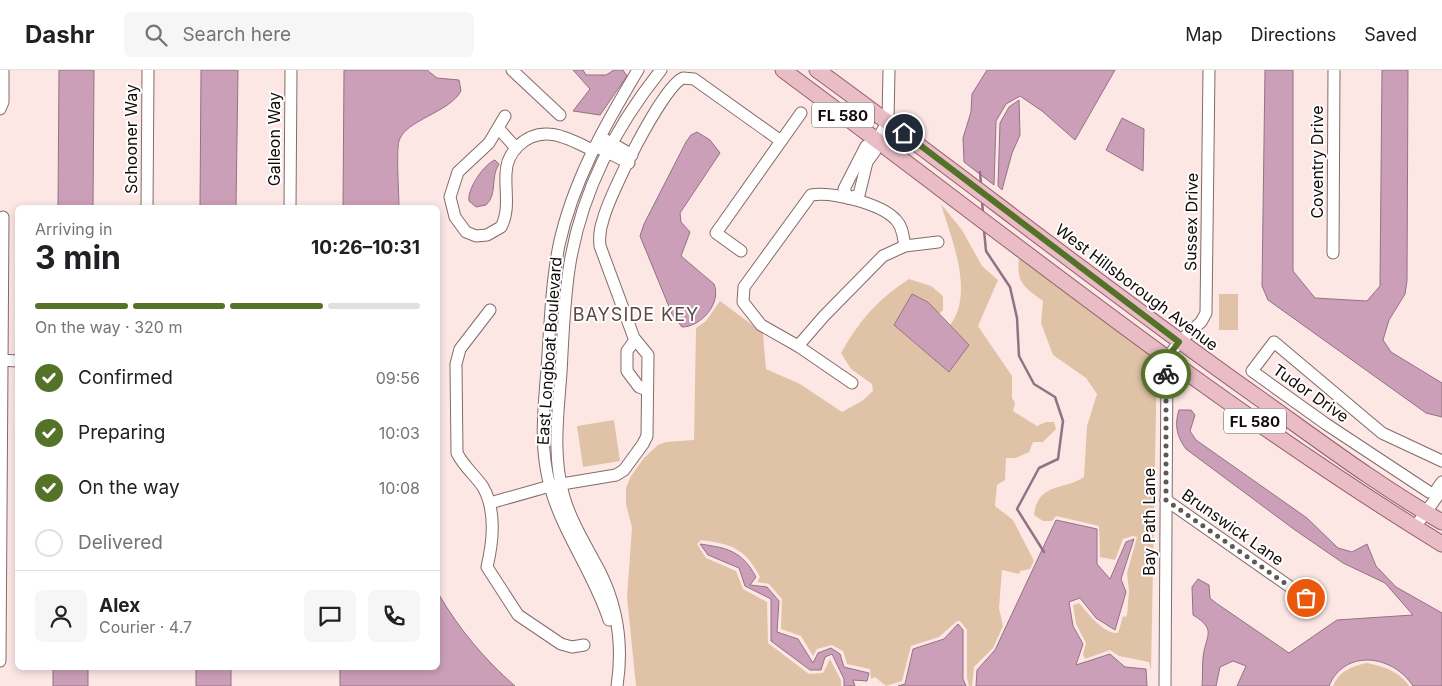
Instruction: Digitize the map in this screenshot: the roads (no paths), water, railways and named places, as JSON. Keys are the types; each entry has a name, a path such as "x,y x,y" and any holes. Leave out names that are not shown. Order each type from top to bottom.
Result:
{"main road":[{"name":"FL 580","path":"782,70 1003,234 1166,359 1344,483 1442,544"},
{"name":"West Hillsborough Avenue","path":"817,70 968,181 1179,342 1421,510 1442,522"}],"street":[{"path":"0,109 3,102 3,70"},
{"name":"Schooner Way","path":"147,205 148,70"},
{"name":"Galleon Way","path":"290,205 291,70"},
{"path":"512,70 560,116"},
{"name":"East Longboat Boulevard","path":"617,680 612,634 606,609 592,577 564,527 555,485 544,456 542,430 553,286 567,213 596,144 638,70"},
{"path":"643,70 658,74"},
{"path":"848,198 859,194 867,162 875,151 877,140 888,121 889,70"},
{"name":"Sussex Drive","path":"1166,359 1179,342 1193,332 1206,313 1209,70"},
{"name":"Coventry Drive","path":"1333,254 1334,70"},
{"name":"East Longboat Boulevard","path":"555,485 556,434 568,277 584,207 609,148 628,116 658,74"},
{"path":"490,502 555,485 616,475 627,467 645,440 648,355 635,340 600,243 606,208 658,106 673,84 683,78 694,79 781,141"},
{"path":"741,251 716,233 801,113"},
{"path":"505,116 499,129 486,146 462,167 452,184 450,197 452,210 458,224 466,232 476,236 487,235 501,227 506,210 507,165 516,148 534,136 548,133 564,136 609,148 630,159"},
{"path":"499,129 516,148"},
{"path":"848,198 844,189 849,178 866,146 877,140"},
{"path":"849,178 862,184"},
{"path":"852,383 798,346 761,325 743,302 744,287 811,194 822,193 848,198 881,209 895,218 900,226 905,246"},
{"path":"0,661 3,216"},
{"path":"798,346 824,316 883,256 905,246 938,242"},
{"path":"490,310 460,349 456,364 457,453 463,465 482,486 490,502 492,543 488,567 518,615 561,644 572,646 584,645"},
{"path":"635,340 627,351 627,371 639,387 647,390"},
{"name":"Tudor Drive","path":"1410,524 1421,510 1439,494 1436,488 1326,424 1252,370 1274,342 1382,433 1442,461"},
{"name":"Bay Path Lane","path":"1165,686 1166,359"},
{"path":"1,360 15,360"},
{"name":"Brunswick Lane","path":"1166,500 1306,598"}],"waterway":[{"path":"980,172 981,184"},
{"path":"982,200 983,214"},
{"path":"984,230 986,251 1010,287 1017,318 1019,356 1034,384 1055,397 1063,421 1058,459 1039,468 1017,509 1044,552"}],"district":[{"name":"BAYSIDE KEY","path":"636,314"}]}
